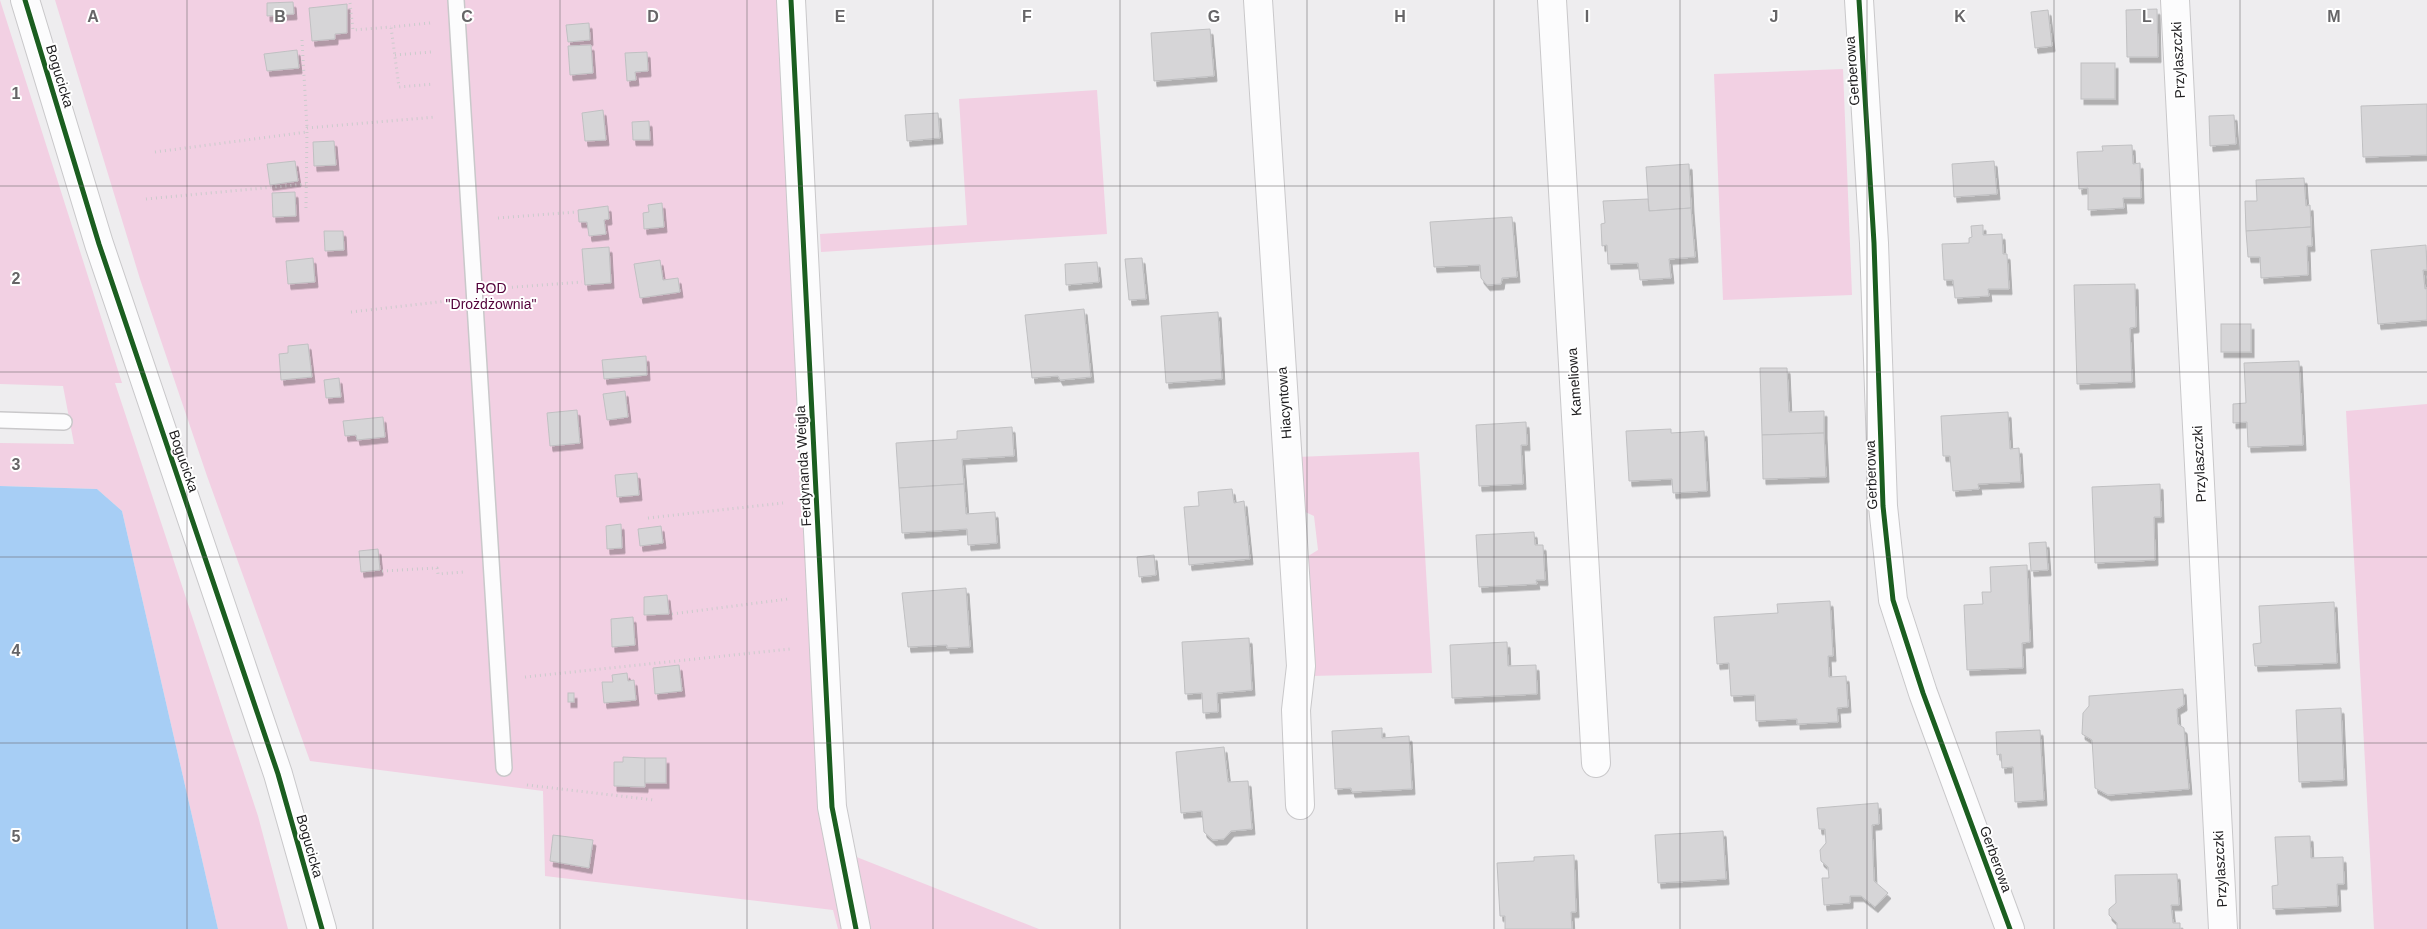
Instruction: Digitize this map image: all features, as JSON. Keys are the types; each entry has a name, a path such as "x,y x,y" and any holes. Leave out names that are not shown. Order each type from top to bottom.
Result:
{"street":[{"name":"Bogucicka","path":"25,0 99,244 278,774 322,929"},
{"name":"Ferdynanda Weigla","path":"791,0 832,807 856,929"},
{"name":"Hiacyntowa","path":"1258,0 1301,666 1296,710 1300,805"},
{"name":"Kameliowa","path":"1552,0 1565,264 1578,437 1596,763"},
{"name":"Gerberowa","path":"1859,0 1874,243 1883,506 1893,600 1922,693 2010,929"},
{"name":"Przylaszczki","path":"2175,0 2223,929"}],"lane":[{"path":"456,0 504,768"},
{"path":"0,420 64,422"}],"path":[{"path":"350,3 353,30 458,21"},
{"path":"391,27 399,87 435,84"},
{"path":"302,40 307,130 306,208"},
{"path":"395,55 459,49"},
{"path":"155,152 307,130 463,115"},
{"path":"146,199 306,184"},
{"path":"470,220 576,212"},
{"path":"351,312 475,294 582,282"},
{"path":"648,518 791,502"},
{"path":"382,571 437,568 438,574 492,570"},
{"path":"672,614 796,598"},
{"path":"499,679 790,649"},
{"path":"504,768 505,782 654,800"}],"green space":[{"path":"0,0 122,383 115,383 258,816 288,929 218,929 122,511 97,489 0,486 0,443 74,444 63,386 0,384"},
{"name":"ROD \"Drożdżownia\"","path":"55,0 781,0 814,727 827,856 844,929 838,929 833,910 545,876 543,791 310,761 207,476 140,279"},
{"path":"1843,69 1852,295 1723,300 1714,74"},
{"path":"1097,90 1107,234 821,252 820,234 967,225 959,99"},
{"path":"2427,404 2427,929 2374,929 2346,411"},
{"path":"1419,452 1432,673 1311,676 1305,558 1318,550 1314,516 1301,510 1297,457"},
{"path":"854,856 1039,929 870,929"}],"water":[{"path":"0,486 97,489 122,511 218,929 0,929"}],"building":[{"path":"293,2 294,14 267,16 267,3"},
{"path":"347,4 347,33 335,34 335,39 312,41 309,8"},
{"path":"2157,9 2158,57 2127,57 2126,10"},
{"path":"2048,10 2052,46 2035,48 2031,12"},
{"path":"589,23 590,40 568,42 566,25"},
{"path":"1210,29 1214,76 1154,81 1151,33"},
{"path":"591,45 593,73 570,75 568,46"},
{"path":"297,50 299,68 267,71 264,54"},
{"path":"647,52 648,71 635,72 636,80 627,81 625,53"},
{"path":"2081,63 2115,63 2115,99 2081,99"},
{"path":"2427,104 2427,155 2363,157 2361,106"},
{"path":"603,110 606,140 585,141 582,113"},
{"path":"938,113 940,138 907,141 905,115"},
{"path":"2234,115 2236,144 2210,146 2209,116"},
{"path":"649,121 650,140 633,140 632,122"},
{"path":"334,141 336,165 314,166 313,142"},
{"path":"2132,145 2133,164 2140,163 2141,198 2123,198 2124,208 2088,210 2088,188 2079,189 2077,152 2103,151 2102,146"},
{"path":"295,161 298,181 270,185 267,164"},
{"path":"1994,161 1997,194 1954,197 1952,164"},
{"path":"1689,164 1691,208 1649,211 1646,167"},
{"path":"2304,178 2306,206 2310,205 2311,227 2246,231 2245,201 2257,201 2256,180"},
{"path":"295,192 296,216 273,217 272,193"},
{"path":"1648,199 1649,211 1691,208 1695,257 1669,259 1671,278 1640,280 1638,263 1608,264 1607,245 1602,246 1601,224 1605,223 1603,201"},
{"path":"662,203 664,227 644,229 643,213 649,212 648,205"},
{"path":"608,206 609,219 604,220 606,234 589,236 587,222 579,222 578,210"},
{"path":"1512,217 1517,277 1502,278 1501,284 1487,285 1481,278 1480,265 1434,267 1430,222"},
{"path":"1983,225 1983,235 2002,234 2003,254 2007,254 2009,289 1988,289 1989,296 1955,298 1953,280 1944,280 1942,244 1969,243 1969,238 1972,237 1971,226"},
{"path":"2311,227 2312,246 2307,246 2308,275 2261,278 2260,257 2248,257 2246,231"},
{"path":"324,231 343,231 344,250 325,251"},
{"path":"2426,245 2427,270 2423,270 2425,289 2427,288 2427,320 2378,324 2371,250"},
{"path":"609,247 611,283 585,285 582,249"},
{"path":"313,258 315,282 288,284 286,261"},
{"path":"1142,258 1146,299 1129,300 1125,259"},
{"path":"660,260 663,280 678,278 680,292 640,298 634,264"},
{"path":"1097,262 1099,282 1066,285 1065,264"},
{"path":"2135,284 2136,327 2130,328 2132,382 2077,384 2074,285"},
{"path":"1084,309 1091,377 1060,380 1058,376 1032,378 1025,315"},
{"path":"1218,312 1222,379 1166,383 1161,316"},
{"path":"2221,324 2251,324 2251,352 2221,352"},
{"path":"308,344 312,377 281,380 279,354 288,353 288,346"},
{"path":"646,356 647,375 604,379 602,360"},
{"path":"2299,361 2303,445 2248,447 2247,422 2233,423 2233,404 2246,403 2244,363"},
{"path":"1760,368 1787,368 1789,412 1824,411 1824,433 1762,435"},
{"path":"339,378 341,397 326,398 324,380"},
{"path":"625,391 628,417 607,420 603,394"},
{"path":"577,410 580,443 550,446 547,413"},
{"path":"2008,412 2010,449 2019,448 2021,482 1978,484 1979,489 1953,491 1950,456 1943,456 1941,416"},
{"path":"383,417 385,437 357,440 356,435 345,436 343,421"},
{"path":"1526,422 1527,445 1521,445 1523,484 1479,486 1476,425"},
{"path":"1012,427 1014,456 962,459 964,484 899,488 896,443 957,439 957,431"},
{"path":"1671,429 1671,433 1704,431 1707,491 1673,493 1672,479 1629,481 1626,431"},
{"path":"1824,433 1826,477 1763,479 1762,435"},
{"path":"637,473 639,495 617,497 615,475"},
{"path":"964,484 966,514 995,512 997,543 968,545 967,529 902,533 899,488"},
{"path":"2160,484 2161,517 2154,517 2155,560 2095,563 2092,487"},
{"path":"1232,489 1234,503 1244,501 1250,559 1189,565 1184,507 1199,506 1198,492"},
{"path":"621,524 622,548 607,549 606,526"},
{"path":"661,526 663,543 640,546 638,529"},
{"path":"1534,532 1535,545 1543,545 1545,580 1536,580 1537,584 1479,587 1476,535"},
{"path":"2046,542 2048,570 2031,571 2029,543"},
{"path":"378,549 380,570 361,572 359,551"},
{"path":"1154,555 1156,575 1139,577 1137,557"},
{"path":"2027,565 2030,642 2022,643 2023,668 1967,670 1964,605 1983,604 1982,592 1991,592 1990,567"},
{"path":"966,588 970,647 947,648 947,645 908,647 902,593"},
{"path":"667,595 669,614 644,615 644,597"},
{"path":"1830,601 1833,656 1828,656 1829,677 1846,676 1848,707 1837,708 1838,722 1797,724 1797,719 1756,721 1755,695 1731,696 1729,663 1717,664 1714,617 1778,613 1777,604"},
{"path":"2334,602 2337,663 2255,666 2253,644 2261,643 2259,606"},
{"path":"633,617 635,645 612,647 611,619"},
{"path":"1249,638 1252,690 1217,693 1218,712 1203,713 1202,693 1185,694 1182,642"},
{"path":"1507,642 1508,666 1536,665 1537,694 1452,698 1450,645"},
{"path":"679,665 682,691 655,694 653,668"},
{"path":"627,673 628,681 634,680 636,700 604,703 602,682 613,682 612,675"},
{"path":"2183,689 2184,705 2177,709 2178,724 2184,728 2189,789 2108,795 2095,788 2092,740 2082,734 2083,713 2089,706 2089,696"},
{"path":"568,693 574,693 574,702 568,702"},
{"path":"2341,708 2344,780 2299,782 2296,710"},
{"path":"1382,728 1382,738 1409,736 1412,789 1352,792 1351,788 1335,789 1332,731"},
{"path":"2040,730 2044,800 2015,802 2013,767 2002,768 2001,754 1997,755 1996,732"},
{"path":"1224,747 1228,782 1248,781 1252,829 1231,831 1224,839 1213,840 1204,832 1202,811 1181,813 1176,752"},
{"path":"623,757 645,758 645,787 614,786 614,762 623,762"},
{"path":"645,758 666,758 666,783 645,783"},
{"path":"1878,803 1879,824 1872,825 1874,881 1888,893 1875,907 1861,896 1850,896 1850,903 1824,905 1822,878 1829,878 1828,867 1821,861 1820,850 1826,843 1825,829 1819,829 1817,808"},
{"path":"1723,831 1726,879 1658,883 1655,835"},
{"path":"553,835 593,840 589,868 550,861"},
{"path":"2310,836 2311,858 2343,857 2344,884 2337,884 2338,906 2273,909 2272,886 2278,885 2275,837"},
{"path":"1574,855 1576,912 1571,912 1572,929 1505,929 1505,916 1500,916 1497,863 1534,861 1534,857"},
{"path":"2177,874 2179,905 2171,905 2173,923 2180,923 2180,929 2117,929 2117,923 2109,915 2109,909 2116,903 2115,875"}],"cycle path":[{"path":"25,0 99,244 278,774 322,929"},
{"path":"791,0 832,807 856,929"},
{"path":"1859,0 1874,243 1883,506 1893,600 1923,693 2010,929"}]}
